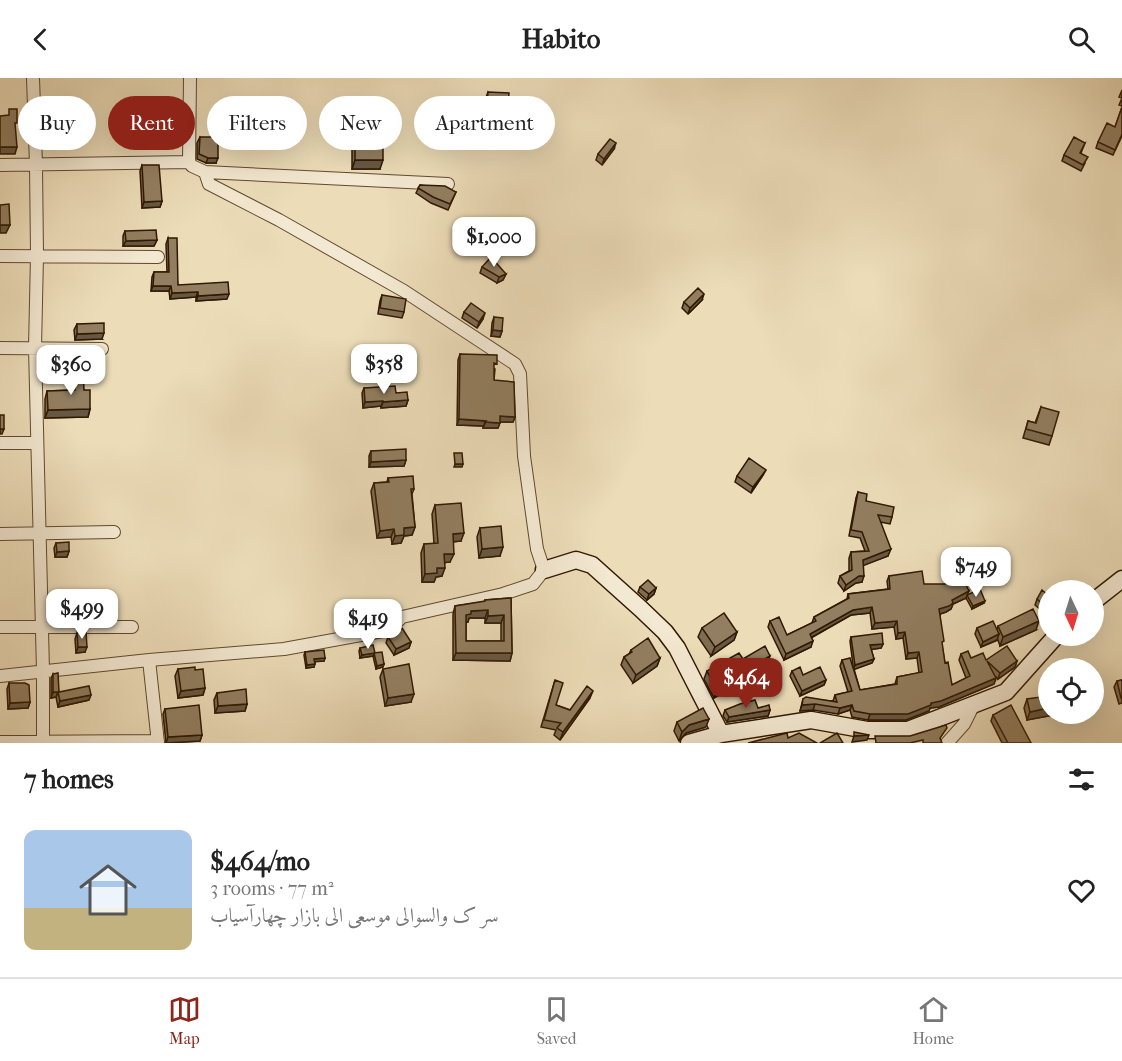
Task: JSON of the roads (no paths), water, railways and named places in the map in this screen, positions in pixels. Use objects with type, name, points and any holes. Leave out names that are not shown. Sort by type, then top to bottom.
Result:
[{"type":"street","points":[[33,78],[37,255],[35,348],[43,743]]},
{"type":"street","points":[[190,78],[189,162],[192,166],[206,172],[448,184]]},
{"type":"street","points":[[0,165],[189,162]]},
{"type":"street","points":[[206,172],[209,184],[279,220],[404,291],[515,364],[520,374],[524,456],[537,549],[544,570]]},
{"type":"street","points":[[0,256],[158,257]]},
{"type":"street","points":[[0,348],[102,349]]},
{"type":"street","points":[[0,443],[37,443]]},
{"type":"street","points":[[0,534],[114,532]]},
{"type":"street","points":[[0,676],[150,660],[284,650],[388,630],[402,617],[503,594],[533,584],[544,570],[576,560],[592,565],[665,632],[677,648],[721,734]]},
{"type":"street","points":[[1104,594],[1122,579]]},
{"type":"street","points":[[0,627],[132,627]]},
{"type":"street","points":[[689,743],[721,734],[811,720],[867,729],[908,730],[1006,692],[1047,646]]},
{"type":"street","points":[[0,742],[158,742],[150,660]]},
{"type":"street","points":[[947,743],[964,724],[974,705]]}]
